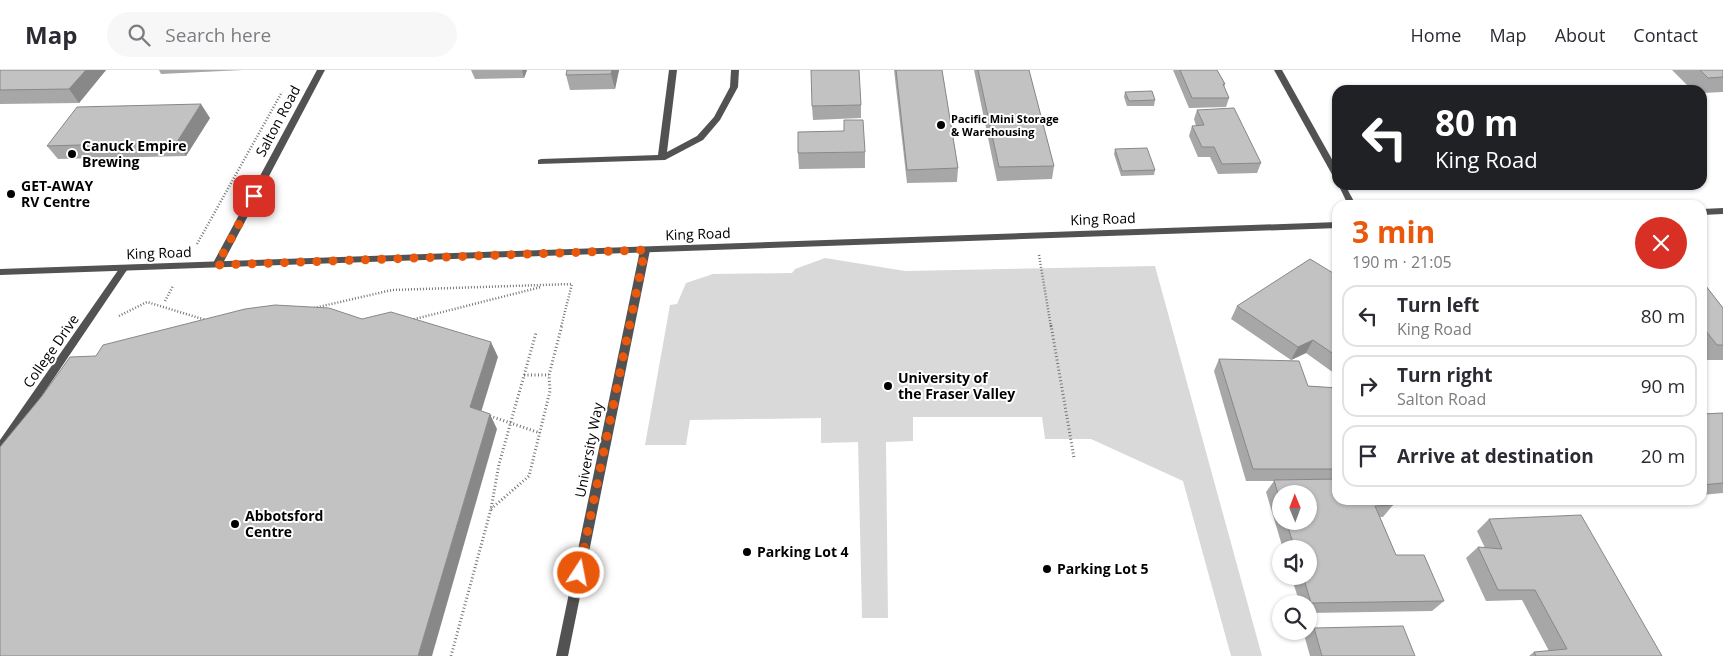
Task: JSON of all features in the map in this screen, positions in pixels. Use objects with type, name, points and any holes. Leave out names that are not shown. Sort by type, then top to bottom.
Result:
[{"type":"street","name":"Salton Road","points":[[217,265],[321,70]]},
{"type":"street","points":[[662,158],[673,70]]},
{"type":"street","points":[[541,162],[662,158],[700,138],[716,118],[734,86],[735,70]]},
{"type":"street","points":[[1278,70],[1332,167]]},
{"type":"street","points":[[1707,212],[1723,211]]},
{"type":"street","name":"King Road","points":[[0,272],[1332,224]]},
{"type":"street","name":"University Way","points":[[562,656],[645,250]]},
{"type":"street","name":"College Drive","points":[[0,448],[124,268]]},
{"type":"path","name":"Salton Road","points":[[200,239],[281,94]]},
{"type":"path","points":[[1035,236],[1074,458]]},
{"type":"path","points":[[305,310],[392,290],[572,284],[549,375],[550,391],[529,476],[491,509]]},
{"type":"path","points":[[409,320],[549,285]]},
{"type":"path","points":[[165,301],[172,289]]},
{"type":"path","points":[[116,318],[147,302],[217,323]]},
{"type":"path","points":[[315,308],[324,311]]},
{"type":"path","points":[[451,656],[536,333]]},
{"type":"path","points":[[524,375],[549,375]]},
{"type":"path","points":[[490,416],[540,433]]},
{"type":"shaded area","points":[[825,258],[905,271],[1155,266],[1262,656],[1231,656],[1183,481],[1091,439],[1045,439],[1042,417],[913,417],[913,441],[886,442],[888,618],[862,618],[858,442],[821,443],[821,418],[690,420],[686,445],[645,445],[670,305],[677,304],[686,283],[713,274],[792,273],[795,269]]},
{"type":"building","points":[[0,70],[86,70],[69,89],[0,90]]},
{"type":"building","points":[[567,70],[612,70],[611,74],[566,75]]},
{"type":"building","points":[[811,70],[859,70],[861,105],[812,106]]},
{"type":"building","points":[[896,70],[942,70],[958,168],[907,170]]},
{"type":"building","points":[[978,70],[1029,70],[1054,166],[999,167]]},
{"type":"building","points":[[1180,70],[1217,70],[1225,84],[1223,84],[1229,98],[1192,98]]},
{"type":"building","points":[[1700,70],[1723,70],[1723,77],[1708,78]]},
{"type":"building","points":[[1152,91],[1155,100],[1129,101],[1125,92]]},
{"type":"building","points":[[201,104],[177,142],[47,146],[77,107]]},
{"type":"building","points":[[1234,108],[1261,163],[1222,164],[1214,147],[1202,147],[1192,126],[1204,125],[1197,110]]},
{"type":"building","points":[[844,120],[863,120],[865,152],[798,153],[798,132],[844,131]]},
{"type":"building","points":[[1147,148],[1155,170],[1122,171],[1115,149]]},
{"type":"building","points":[[1310,259],[1332,272],[1332,353],[1313,340],[1298,347],[1237,306]]},
{"type":"building","points":[[1707,287],[1723,308],[1723,345],[1717,345],[1707,332]]},
{"type":"building","name":"Abbotsford Centre","points":[[275,305],[329,308],[362,319],[391,312],[491,342],[470,407],[490,414],[418,656],[0,656],[0,447],[42,396],[70,357],[96,356],[103,345],[245,309]]},
{"type":"building","points":[[1219,359],[1299,361],[1308,386],[1332,388],[1332,469],[1253,469]]},
{"type":"building","points":[[1723,413],[1723,483],[1707,485],[1707,414]]},
{"type":"building","points":[[1332,479],[1332,505],[1393,505],[1375,506],[1396,555],[1424,555],[1444,601],[1317,603],[1317,595],[1309,595],[1306,585],[1317,585],[1317,540],[1292,540],[1289,530],[1318,530],[1318,485],[1275,485],[1274,480]]},
{"type":"building","points":[[1581,515],[1662,656],[1536,656],[1534,652],[1567,649],[1535,590],[1498,590],[1478,547],[1502,549],[1489,519]]},
{"type":"building","points":[[1403,626],[1415,656],[1322,656],[1317,638],[1317,628]]},
{"type":"place","name":"Pacific Mini Storage & Warehousing","points":[[941,125]]},
{"type":"place","name":"Canuck Empire Brewing","points":[[72,154]]},
{"type":"place","name":"GET-AWAY RV Centre","points":[[11,194]]},
{"type":"place","name":"University of the Fraser Valley","points":[[888,386]]},
{"type":"place","name":"Abbotsford Centre","points":[[235,524]]},
{"type":"place","name":"Parking Lot 4","points":[[747,552]]},
{"type":"place","name":"Parking Lot 5","points":[[1047,569]]},
{"type":"route","points":[[254,196],[217,265],[645,250],[579,573]]}]
